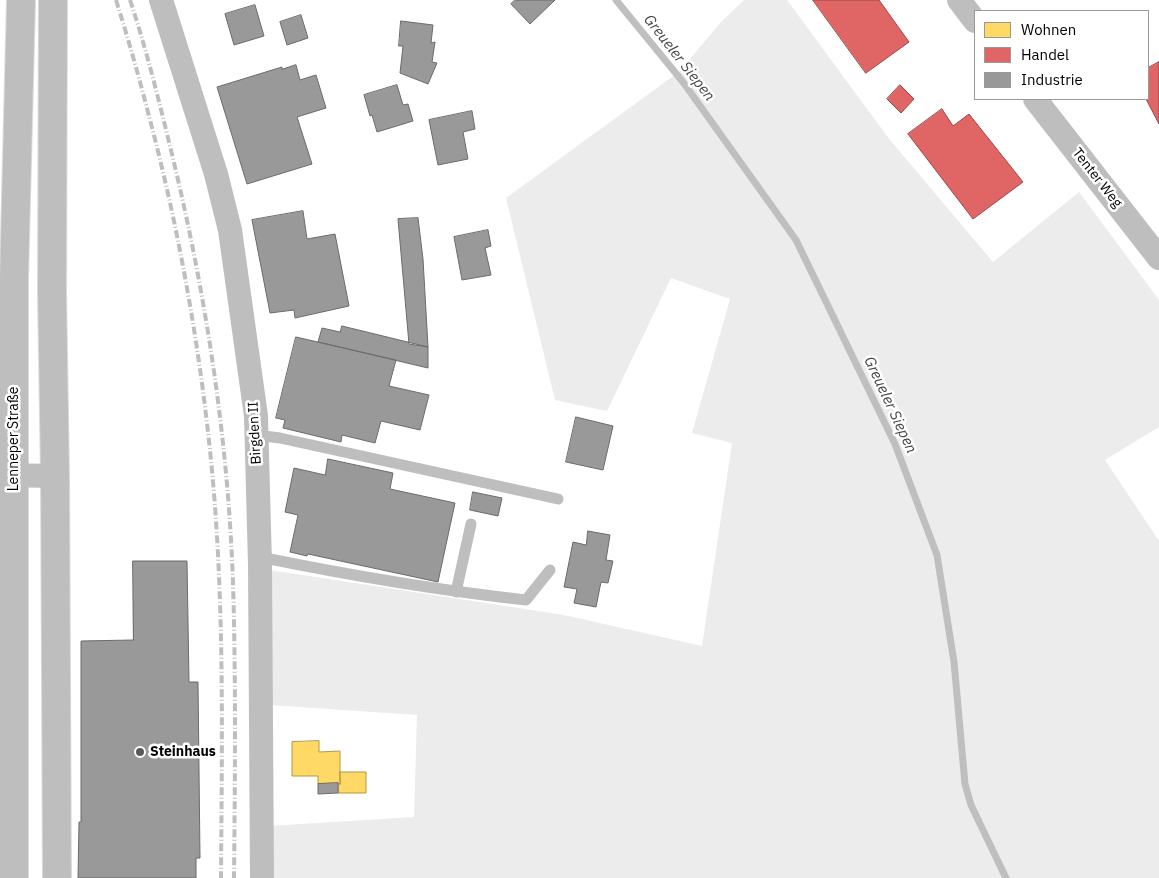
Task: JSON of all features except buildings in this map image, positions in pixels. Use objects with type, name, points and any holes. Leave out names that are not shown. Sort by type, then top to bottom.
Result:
[{"type":"main road","name":"Lenneper Straße","points":[[14,878],[7,475],[14,289],[20,0]]},
{"type":"main road","points":[[53,0],[52,292],[56,476],[57,878]]},
{"type":"street","name":"Birgden II","points":[[161,0],[216,174],[230,230],[256,416],[260,557],[262,878]]},
{"type":"street","points":[[959,0],[974,20]]},
{"type":"street","name":"Tenter Weg","points":[[1036,100],[1159,258]]},
{"type":"street","points":[[7,475],[56,476]]},
{"type":"lane","points":[[256,435],[280,438],[558,499]]},
{"type":"lane","points":[[456,592],[470,524]]},
{"type":"lane","points":[[260,557],[323,570],[456,592],[526,600],[550,570]]},
{"type":"shaded area","points":[[744,0],[787,0],[890,140],[993,262],[1079,192],[1159,300],[1159,427],[1105,460],[1159,541],[1159,878],[269,878],[269,826],[414,817],[417,715],[270,705],[270,570],[564,615],[702,646],[732,443],[692,433],[730,299],[671,278],[607,411],[555,400],[506,198],[680,71],[720,23]]},
{"type":"waterway","name":"Greueler Siepen","points":[[616,0],[683,82],[796,240],[895,444],[937,555],[954,662],[965,784],[971,805],[1006,878]]},
{"type":"railway","points":[[116,0],[159,156],[177,236],[192,318],[209,441],[218,550],[220,604],[222,714],[221,878]]},
{"type":"railway","points":[[130,0],[152,73],[183,200],[204,308],[220,418],[226,473],[233,583],[235,694],[234,878]]},
{"type":"place","name":"Steinhaus","points":[[140,752]]}]
